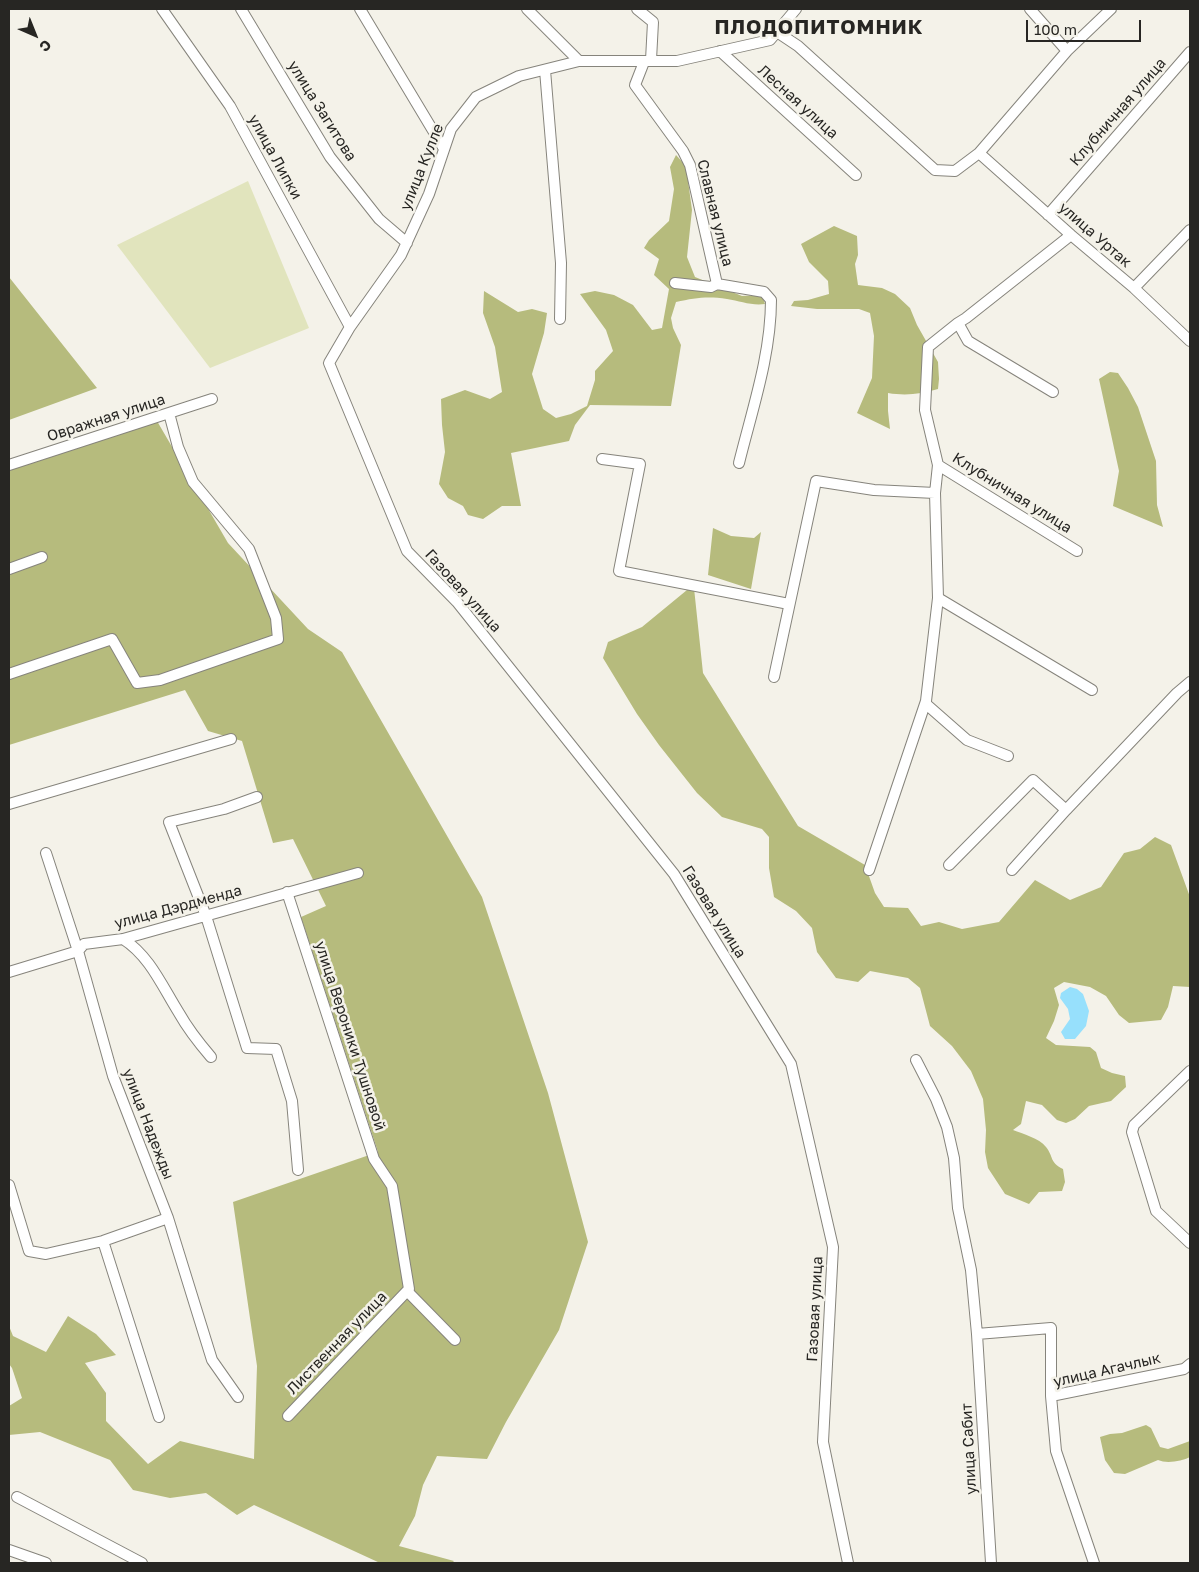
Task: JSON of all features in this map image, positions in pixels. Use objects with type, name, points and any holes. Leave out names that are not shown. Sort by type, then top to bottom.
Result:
[{"type":"street","name":"улица Липки","points":[[162,9],[230,106],[350,326]]},
{"type":"street","name":"улица Загитова","points":[[241,9],[330,157],[379,219],[407,243]]},
{"type":"street","points":[[360,9],[444,149]]},
{"type":"street","points":[[527,9],[580,61]]},
{"type":"street","points":[[638,9],[653,22],[647,61]]},
{"type":"street","name":"улица Кулле","points":[[329,362],[350,326],[401,255],[429,194],[450,129],[476,97],[519,76],[580,61],[677,60],[770,40],[796,9]]},
{"type":"street","points":[[1030,9],[1067,51]]},
{"type":"street","points":[[778,32],[798,46],[935,170],[956,172],[979,153],[1067,51],[1111,9]]},
{"type":"street","name":"Лесная улица","points":[[720,52],[856,176]]},
{"type":"street","name":"Клубничная улица","points":[[1048,215],[1190,52]]},
{"type":"street","name":"Славная улица","points":[[647,61],[636,85],[683,151],[690,165],[717,284],[764,292],[771,300],[771,315],[762,370],[739,464]]},
{"type":"street","points":[[546,70],[561,263],[560,318]]},
{"type":"street","name":"улица Уртак","points":[[979,153],[1134,288],[1190,341]]},
{"type":"street","points":[[1134,288],[1190,230]]},
{"type":"street","name":"Клубничная улица","points":[[1071,235],[928,347],[925,410],[938,465],[1077,551]]},
{"type":"street","points":[[675,283],[711,287],[717,284]]},
{"type":"street","points":[[958,323],[968,341],[1053,392]]},
{"type":"street","name":"Газовая улица","points":[[329,362],[407,551],[457,602],[674,874],[791,1064],[833,1247],[824,1442],[848,1563]]},
{"type":"street","name":"Овражная улица","points":[[9,465],[212,399]]},
{"type":"street","points":[[9,674],[112,639],[137,683],[160,680],[278,639],[276,618],[249,549],[193,482],[178,448],[169,413]]},
{"type":"street","points":[[602,459],[640,464],[619,571],[789,604]]},
{"type":"street","points":[[869,870],[926,704],[938,598],[935,493],[938,465]]},
{"type":"street","points":[[774,677],[816,481],[874,490],[935,493]]},
{"type":"street","points":[[9,568],[42,557]]},
{"type":"street","points":[[938,598],[1092,690]]},
{"type":"street","points":[[1012,870],[1066,810],[1190,682]]},
{"type":"street","points":[[926,704],[967,740],[1008,756]]},
{"type":"street","points":[[9,804],[231,739]]},
{"type":"street","points":[[949,865],[1033,780],[1066,810]]},
{"type":"street","points":[[258,797],[224,809],[169,822],[206,916],[247,1048],[276,1048],[292,1101],[298,1170]]},
{"type":"street","name":"улица Надежды","points":[[46,854],[78,951],[113,1076],[168,1218],[212,1360],[238,1397]]},
{"type":"street","name":"улица Дэрдменда","points":[[9,972],[78,951],[84,944],[123,939],[358,873]]},
{"type":"street","name":"улица Вероники Тушновой","points":[[287,892],[374,1159],[392,1186]]},
{"type":"street","points":[[123,939],[140,952],[191,1033],[211,1057]]},
{"type":"street","name":"улица Сабит","points":[[916,1060],[936,1099],[947,1127],[954,1158],[958,1208],[971,1270],[977,1334],[991,1563]]},
{"type":"street","points":[[1190,1071],[1134,1125],[1132,1132],[1156,1210],[1190,1243]]},
{"type":"street","points":[[9,1185],[29,1252],[46,1254],[104,1241],[168,1218]]},
{"type":"street","name":"Лиственная улица","points":[[288,1416],[409,1289],[392,1186]]},
{"type":"street","points":[[104,1241],[159,1417]]},
{"type":"street","name":"Лиственная улица","points":[[407,1291],[456,1340]]},
{"type":"street","points":[[977,1334],[1051,1328],[1051,1396]]},
{"type":"street","name":"улица Агачлык","points":[[1094,1563],[1056,1451],[1051,1396],[1184,1368],[1190,1364]]},
{"type":"street","points":[[17,1498],[142,1563]]},
{"type":"street","points":[[9,1550],[46,1563]]},
{"type":"green space","points":[[676,155],[686,166],[692,210],[687,257],[695,277],[742,296],[762,295],[765,304],[751,304],[713,298],[676,302],[671,318],[673,328],[681,345],[671,406],[590,405],[575,425],[569,441],[511,453],[521,506],[502,506],[483,519],[468,515],[463,506],[448,498],[439,484],[445,452],[441,399],[465,390],[490,399],[502,392],[495,347],[483,313],[484,291],[518,312],[532,309],[547,313],[544,333],[532,374],[543,409],[556,418],[571,414],[587,406],[595,380],[595,371],[613,351],[606,330],[580,294],[595,291],[614,295],[633,305],[652,330],[662,328],[669,289],[654,275],[659,259],[644,248],[649,240],[669,221],[674,189],[670,167]]},
{"type":"green space","points":[[248,181],[309,328],[210,368],[117,245]]},
{"type":"green space","points":[[834,226],[857,236],[858,255],[855,264],[858,285],[882,288],[895,294],[910,308],[917,325],[938,362],[938,389],[913,394],[888,393],[890,429],[857,413],[872,378],[874,336],[870,313],[859,309],[817,309],[791,306],[794,301],[808,300],[829,294],[828,281],[809,262],[801,244]]},
{"type":"green space","points":[[9,277],[97,388],[9,420]]},
{"type":"green space","points":[[1110,372],[1118,373],[1138,407],[1156,461],[1157,505],[1163,527],[1113,506],[1119,471],[1099,379]]},
{"type":"green space","points":[[157,421],[228,543],[308,629],[342,652],[482,897],[548,1093],[588,1242],[559,1330],[487,1459],[437,1456],[423,1485],[415,1516],[399,1546],[454,1561],[452,1563],[380,1563],[254,1505],[237,1515],[206,1493],[170,1498],[133,1490],[110,1460],[40,1432],[9,1435],[9,1406],[22,1398],[9,1364],[9,1326],[13,1336],[46,1352],[68,1316],[96,1334],[116,1355],[85,1363],[106,1393],[106,1421],[148,1464],[180,1441],[254,1459],[257,1366],[233,1202],[378,1152],[301,917],[326,906],[293,839],[273,843],[242,741],[208,731],[185,690],[9,745],[9,470]]},
{"type":"green space","points":[[713,528],[731,536],[754,538],[761,532],[751,589],[708,575]]},
{"type":"green space","points":[[694,588],[703,673],[798,826],[865,865],[875,893],[884,907],[908,908],[921,926],[939,922],[962,929],[999,922],[1035,880],[1070,900],[1101,887],[1124,853],[1140,849],[1155,837],[1171,845],[1190,897],[1190,987],[1173,986],[1168,1007],[1161,1020],[1129,1023],[1119,1015],[1106,996],[1090,987],[1064,982],[1054,988],[1059,1005],[1046,1038],[1056,1045],[1090,1047],[1096,1052],[1101,1068],[1125,1076],[1126,1087],[1111,1101],[1089,1106],[1075,1119],[1066,1123],[1057,1120],[1042,1105],[1026,1101],[1021,1124],[1013,1130],[1035,1139],[1046,1147],[1054,1162],[1063,1169],[1065,1182],[1062,1191],[1039,1192],[1029,1204],[1005,1194],[988,1168],[985,1152],[986,1130],[983,1099],[971,1071],[952,1046],[930,1026],[920,988],[908,978],[870,971],[858,982],[836,978],[817,952],[812,928],[796,911],[774,897],[769,868],[769,837],[762,829],[722,817],[697,793],[637,714],[603,658],[608,642],[642,627],[687,590]]},
{"type":"green space","points":[[1146,1425],[1151,1428],[1160,1447],[1168,1449],[1190,1441],[1190,1457],[1174,1462],[1158,1460],[1125,1474],[1114,1473],[1105,1460],[1100,1437],[1122,1433]]},
{"type":"water","points":[[1070,987],[1077,989],[1083,994],[1089,1011],[1086,1026],[1075,1039],[1065,1039],[1061,1032],[1070,1019],[1068,1009],[1060,998],[1061,993]]},
{"type":"district","name":"ПЛОДОПИТОМНИК","points":[[819,28]]}]
